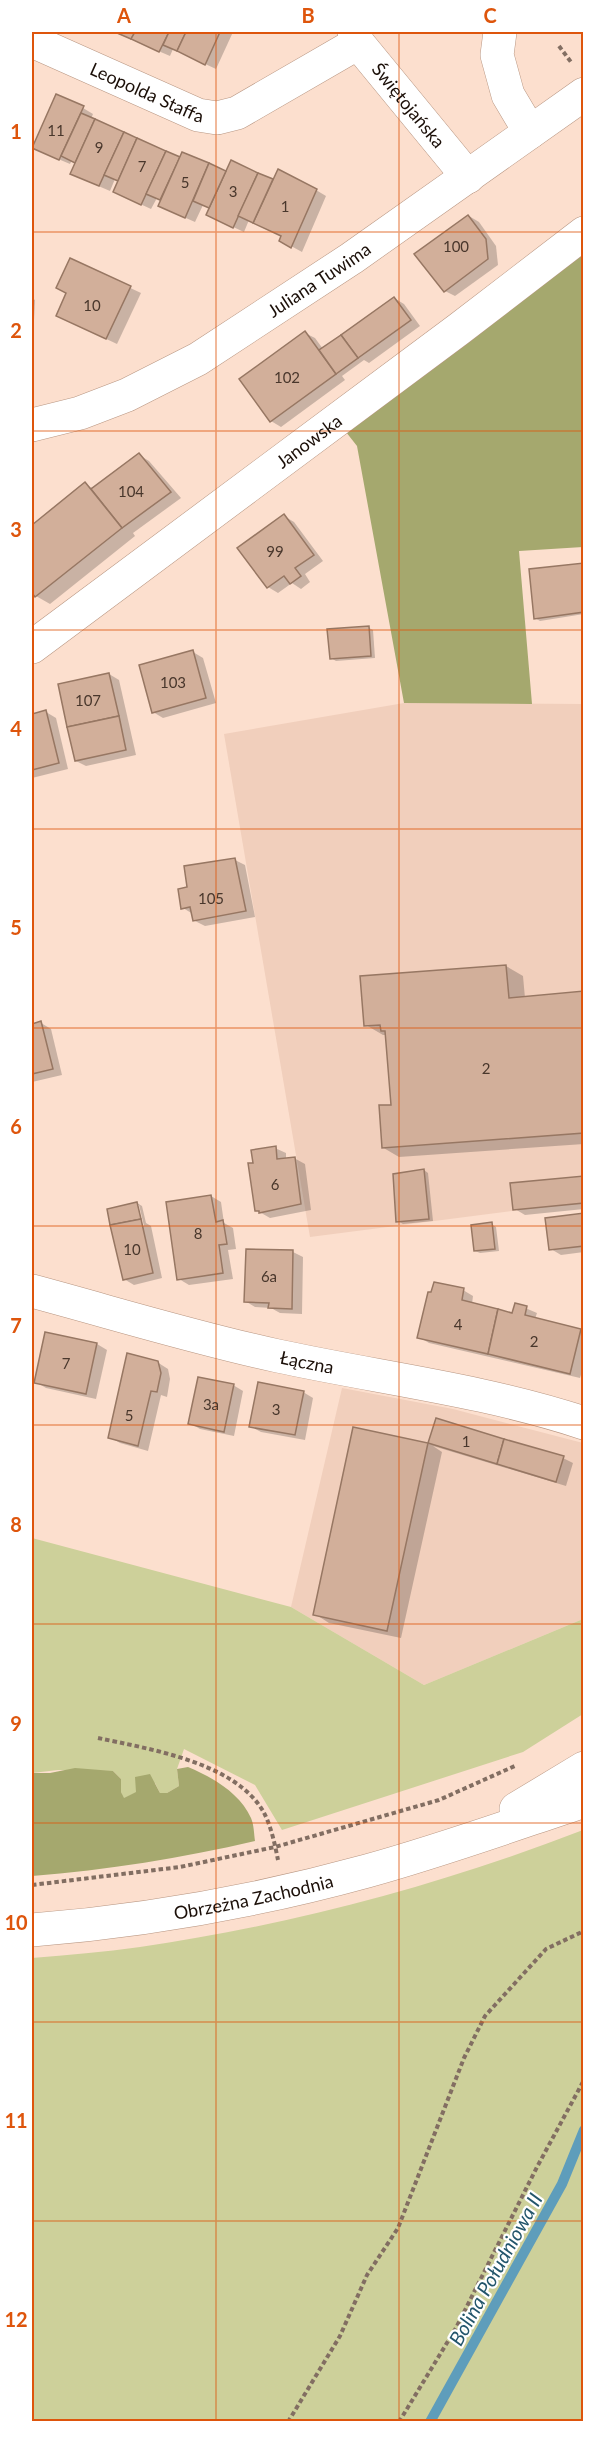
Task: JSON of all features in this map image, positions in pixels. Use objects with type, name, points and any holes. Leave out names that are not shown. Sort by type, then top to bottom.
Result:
[{"type":"street","points":[[500,32],[497,55],[508,95],[530,132]]},
{"type":"street","name":"Leopolda Staffa","points":[[32,41],[198,115],[217,118],[237,113],[356,37]]},
{"type":"street","name":"Świętojańska","points":[[356,37],[468,177]]},
{"type":"street","name":"Juliana Tuwima","points":[[32,425],[80,413],[118,399],[198,359],[352,258],[584,94]]},
{"type":"street","name":"Janowska","points":[[32,647],[459,329],[584,233]]},
{"type":"street","name":"Łączna","points":[[32,1292],[165,1330],[279,1356],[539,1409],[584,1423]]},
{"type":"street","name":"Obrzeżna Zachodnia","points":[[469,1838],[584,1768]]},
{"type":"street","name":"Obrzeżna Zachodnia","points":[[32,1930],[162,1914],[285,1891],[368,1870],[584,1801]]},
{"type":"path","points":[[560,45],[572,64]]},
{"type":"path","points":[[98,1738],[164,1752],[187,1760],[209,1768],[246,1791],[263,1812],[275,1847],[285,1891]]},
{"type":"path","points":[[32,1885],[180,1867],[275,1847],[439,1800],[521,1763]]},
{"type":"path","points":[[288,2421],[340,2336],[368,2275],[398,2228],[464,2058],[485,2016],[546,1949],[584,1931]]},
{"type":"path","points":[[399,2421],[456,2328],[537,2167],[584,2080]]},
{"type":"shaded area","points":[[404,703],[583,704],[583,1202],[310,1237],[224,734]]},
{"type":"shaded area","points":[[342,1388],[453,1409],[583,1443],[583,1619],[424,1685],[291,1607]]},
{"type":"green space","points":[[583,251],[583,547],[519,551],[532,704],[404,703],[357,446],[346,432]]},
{"type":"green space","points":[[32,1538],[291,1607],[424,1685],[583,1619],[583,1714],[523,1752],[282,1830],[255,1785],[184,1749],[177,1769],[179,1786],[167,1793],[160,1793],[155,1783],[123,1799],[121,1779],[113,1771],[58,1770],[32,1773]]},
{"type":"green space","points":[[188,1767],[216,1781],[240,1801],[251,1818],[255,1841],[144,1863],[32,1876],[32,1773],[50,1773],[75,1768],[113,1771],[121,1779],[121,1792],[124,1798],[136,1792],[135,1777],[150,1774],[160,1793],[167,1793],[179,1786],[177,1769]]},
{"type":"green space","points":[[583,1830],[583,2421],[32,2421],[32,1958],[140,1947],[309,1915],[475,1868]]},
{"type":"building","points":[[118,32],[135,32],[131,39]]},
{"type":"building","points":[[135,32],[169,32],[159,52],[131,39]]},
{"type":"building","points":[[169,32],[186,32],[177,51],[163,45]]},
{"type":"building","points":[[186,32],[220,32],[205,65],[177,51]]},
{"type":"building","points":[[56,94],[84,106],[59,160],[32,148]]},
{"type":"building","points":[[81,113],[95,119],[75,163],[61,156]]},
{"type":"building","points":[[95,119],[124,132],[99,186],[70,174]]},
{"type":"building","points":[[124,132],[137,138],[118,181],[104,175]]},
{"type":"building","points":[[137,138],[166,151],[141,205],[113,192]]},
{"type":"building","points":[[166,151],[180,157],[160,200],[146,194]]},
{"type":"building","points":[[182,152],[209,163],[185,218],[158,206]]},
{"type":"building","points":[[231,160],[258,173],[233,228],[206,215]]},
{"type":"building","points":[[209,163],[226,171],[209,208],[193,201]]},
{"type":"building","points":[[278,169],[317,189],[291,248],[279,241],[281,236],[253,223]]},
{"type":"building","points":[[258,173],[273,179],[253,223],[238,216]]},
{"type":"building","points":[[468,215],[486,239],[488,259],[444,292],[414,254]]},
{"type":"building","points":[[70,258],[131,286],[106,339],[56,316],[66,293],[56,288]]},
{"type":"building","points":[[394,297],[411,320],[358,358],[341,335]]},
{"type":"building","points":[[305,331],[336,374],[270,422],[239,379]]},
{"type":"building","points":[[341,335],[358,358],[336,374],[319,350]]},
{"type":"building","points":[[139,453],[171,492],[122,528],[91,489]]},
{"type":"building","points":[[85,482],[122,528],[35,597],[32,593],[32,525]]},
{"type":"building","points":[[284,514],[314,555],[295,568],[301,576],[290,584],[284,576],[267,588],[237,548]]},
{"type":"building","points":[[584,563],[584,612],[534,619],[529,569]]},
{"type":"building","points":[[369,626],[371,656],[330,659],[327,629]]},
{"type":"building","points":[[193,650],[206,698],[152,713],[139,665]]},
{"type":"building","points":[[109,673],[119,716],[67,727],[58,684]]},
{"type":"building","points":[[46,710],[59,763],[32,770],[32,714]]},
{"type":"building","points":[[119,716],[126,750],[75,761],[67,727]]},
{"type":"building","points":[[235,858],[246,911],[193,921],[190,907],[181,909],[178,889],[187,887],[184,866]]},
{"type":"building","points":[[506,965],[509,998],[584,991],[584,1133],[382,1148],[379,1105],[391,1105],[385,1031],[381,1031],[380,1025],[364,1026],[360,976]]},
{"type":"building","points":[[41,1021],[53,1069],[32,1074],[32,1024]]},
{"type":"building","points":[[276,1146],[277,1159],[295,1157],[301,1204],[259,1213],[255,1211],[248,1163],[253,1163],[251,1150]]},
{"type":"building","points":[[424,1169],[429,1219],[396,1222],[393,1174]]},
{"type":"building","points":[[584,1176],[584,1203],[513,1210],[510,1183]]},
{"type":"building","points":[[211,1195],[216,1222],[223,1220],[227,1244],[219,1245],[223,1273],[177,1280],[166,1202]]},
{"type":"building","points":[[137,1202],[141,1219],[110,1225],[107,1209]]},
{"type":"building","points":[[584,1213],[584,1246],[549,1250],[545,1218]]},
{"type":"building","points":[[141,1219],[153,1273],[123,1280],[110,1225]]},
{"type":"building","points":[[492,1222],[495,1249],[474,1251],[471,1225]]},
{"type":"building","points":[[246,1249],[293,1250],[292,1309],[268,1308],[269,1303],[244,1302]]},
{"type":"building","points":[[434,1282],[464,1288],[462,1300],[498,1309],[488,1354],[417,1338],[428,1292],[431,1292]]},
{"type":"building","points":[[515,1303],[527,1306],[525,1315],[581,1329],[570,1374],[488,1354],[498,1309],[512,1313]]},
{"type":"building","points":[[45,1332],[97,1343],[86,1394],[34,1383]]},
{"type":"building","points":[[127,1353],[158,1361],[161,1373],[157,1392],[151,1391],[138,1446],[108,1438]]},
{"type":"building","points":[[198,1377],[234,1384],[224,1432],[188,1424]]},
{"type":"building","points":[[258,1382],[304,1391],[295,1435],[249,1427]]},
{"type":"building","points":[[436,1418],[504,1439],[497,1464],[428,1443]]},
{"type":"building","points":[[353,1427],[428,1443],[387,1631],[313,1615]]},
{"type":"building","points":[[504,1439],[564,1456],[556,1482],[497,1464]]},
{"type":"waterway","name":"Bolina Południowa II","points":[[430,2422],[562,2184],[584,2130]]}]
